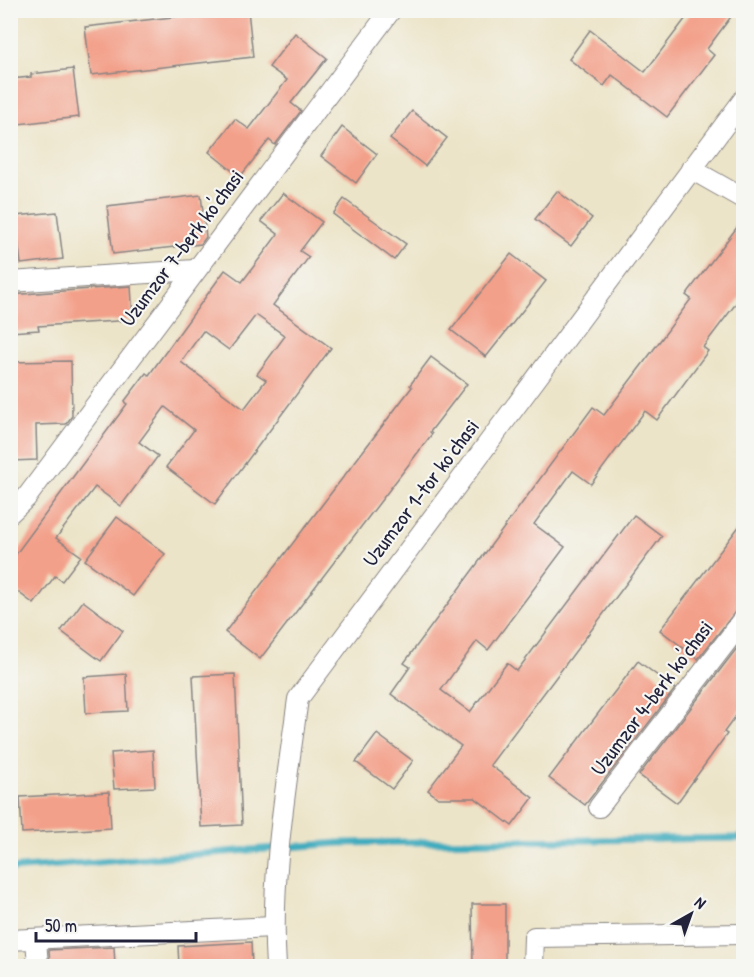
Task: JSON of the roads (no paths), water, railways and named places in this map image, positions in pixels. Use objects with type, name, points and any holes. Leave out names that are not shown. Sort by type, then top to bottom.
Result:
[{"type":"street","name":"Uzumzor 7-berk ko'chasi","points":[[10,513],[26,498],[391,10]]},
{"type":"street","name":"Uzumzor 1-tor ko‘chasi","points":[[276,966],[273,927],[298,699],[744,99]]},
{"type":"street","points":[[691,169],[744,199]]},
{"type":"street","points":[[10,282],[195,270]]},
{"type":"street","name":"Uzumzor 4-berk ko'chasi","points":[[599,807],[744,619]]},
{"type":"street","points":[[10,940],[273,927]]},
{"type":"street","points":[[533,966],[534,937],[744,934]]},
{"type":"street","points":[[36,939],[38,966]]},
{"type":"waterway","points":[[10,869],[340,843],[744,838]]}]
